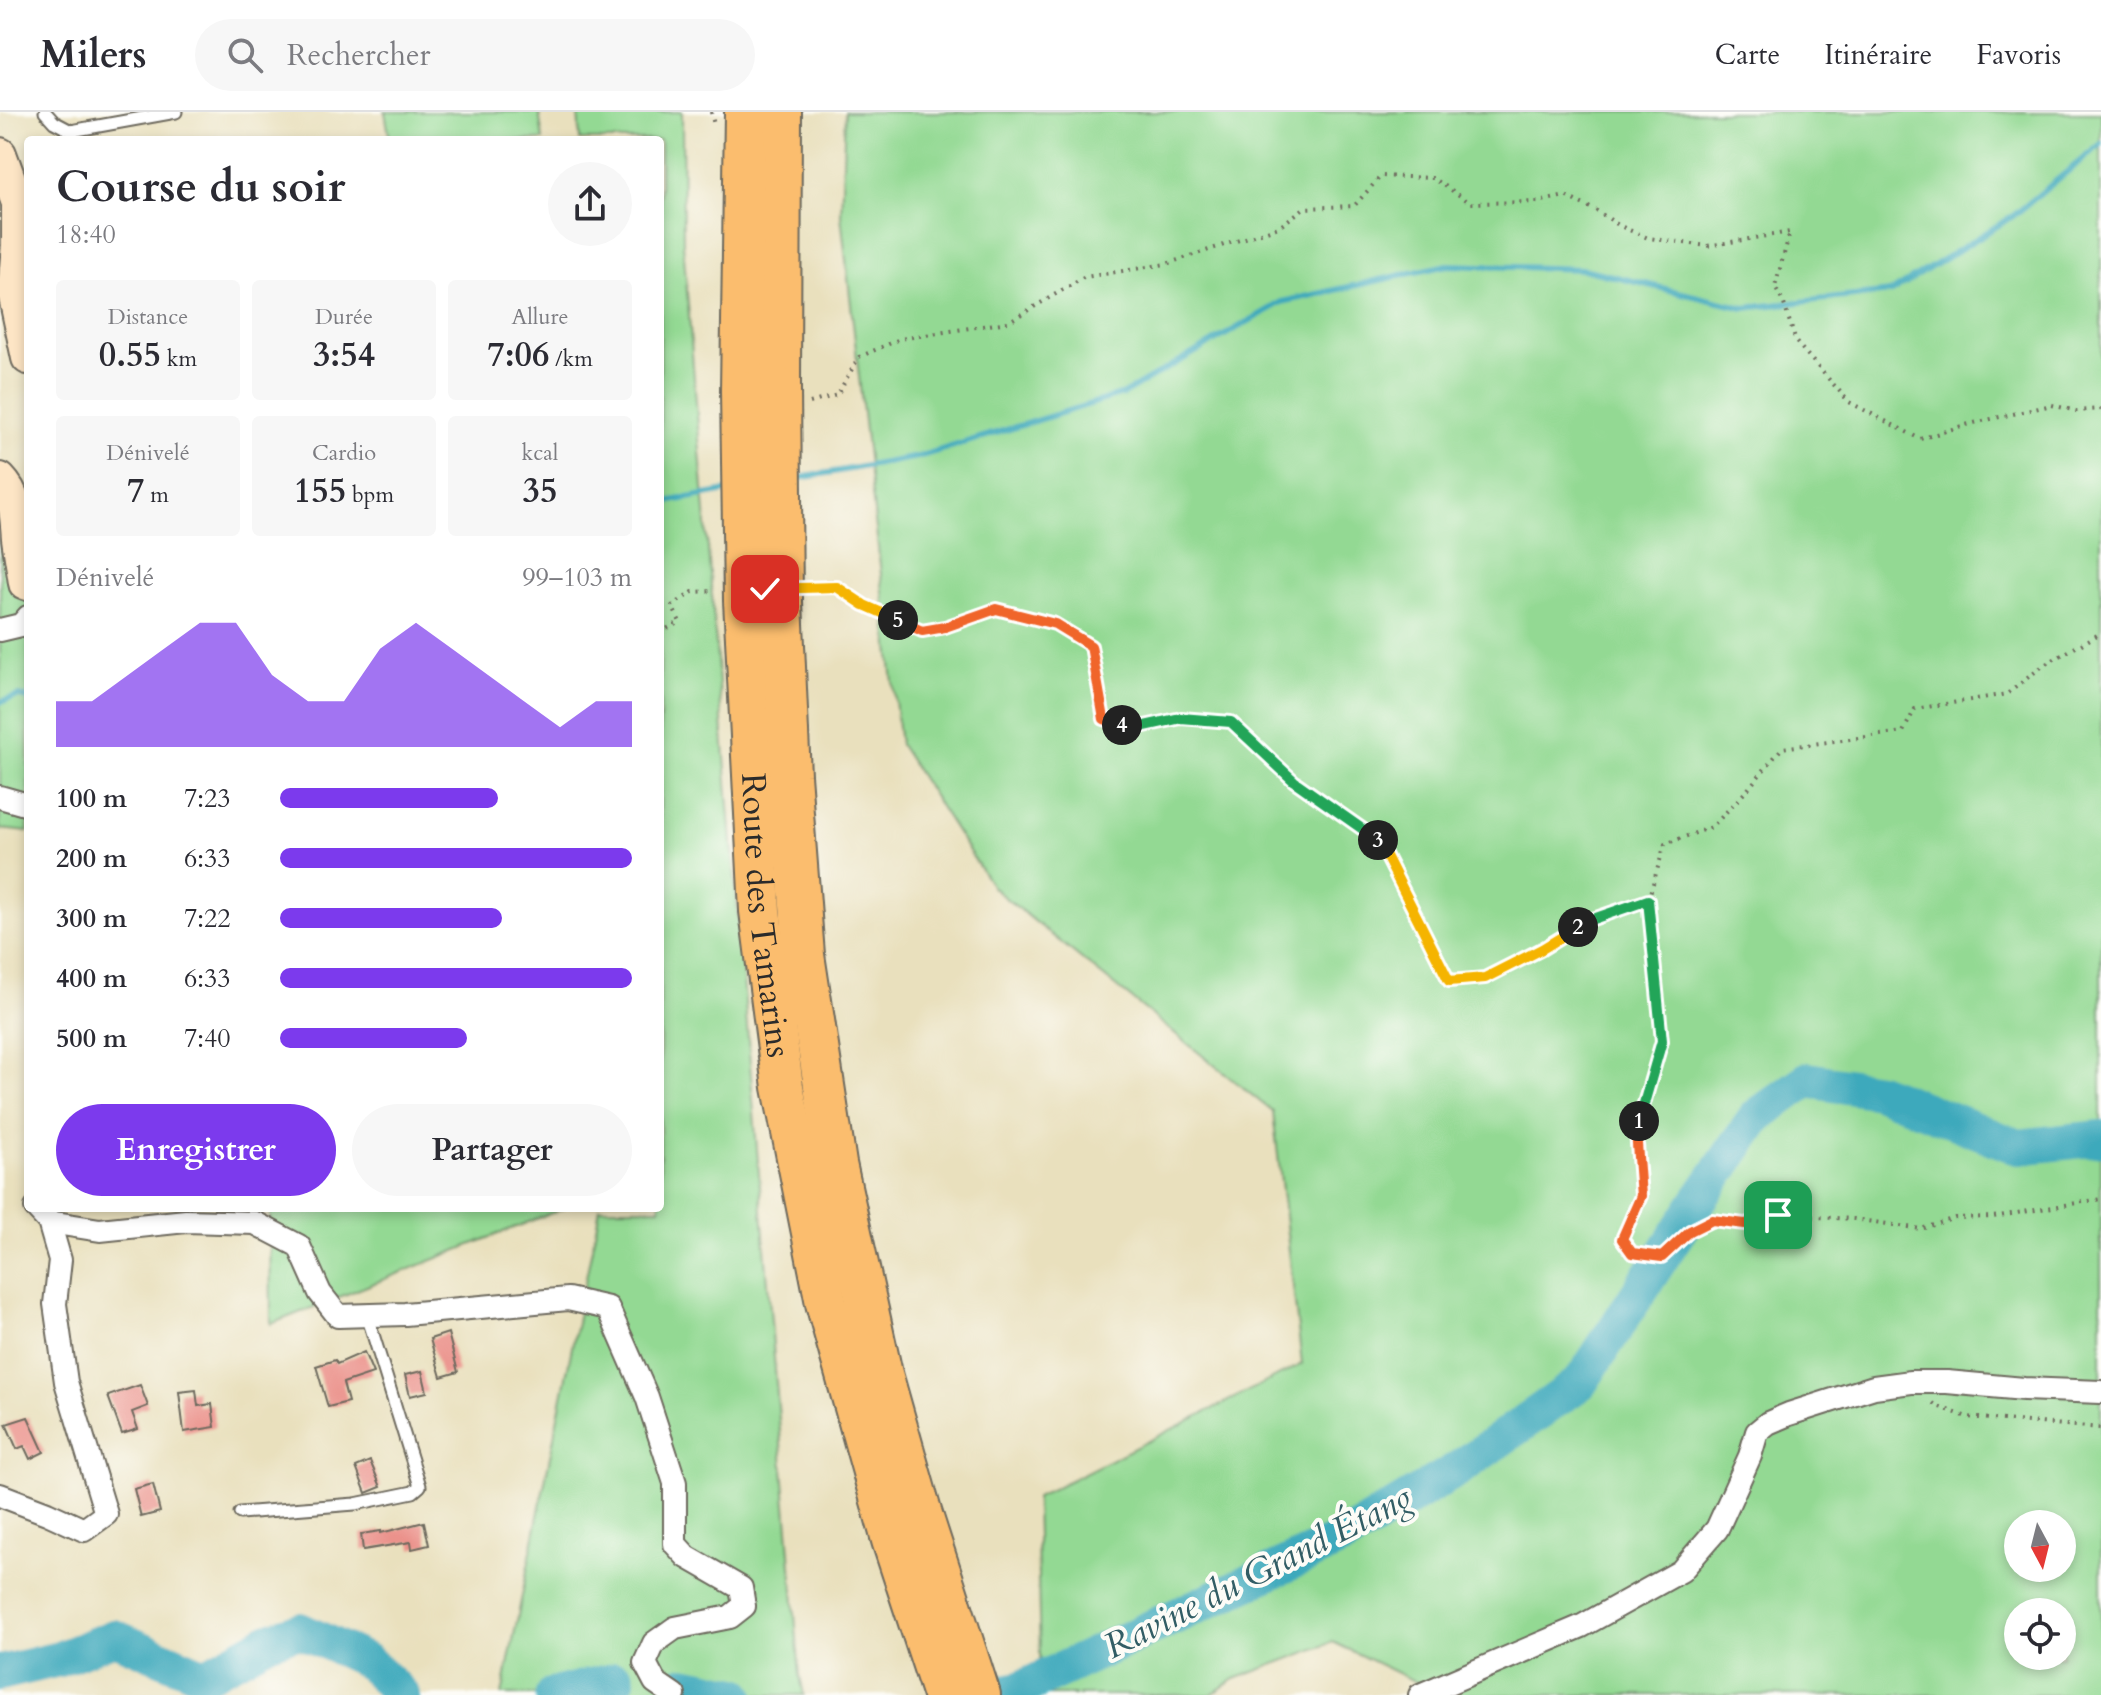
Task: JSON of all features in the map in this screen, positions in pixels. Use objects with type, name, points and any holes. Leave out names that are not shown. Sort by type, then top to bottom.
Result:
[{"type":"highway","name":"Route des Tamarins","points":[[781,112],[788,396],[764,595],[760,911],[783,1087],[826,1303],[892,1540],[943,1695]]},
{"type":"highway","name":"Route des Tamarins","points":[[731,123],[741,391],[764,595],[790,775],[804,955],[833,1149],[882,1374],[921,1512],[980,1695]]},
{"type":"main road","points":[[0,154],[18,203],[14,292],[24,339]]},
{"type":"main road","points":[[0,479],[15,502],[24,576]]},
{"type":"street","points":[[0,630],[24,622]]},
{"type":"street","points":[[0,797],[24,804]]},
{"type":"street","points":[[42,1215],[100,1230],[186,1221],[255,1223],[299,1246],[320,1293],[338,1316],[405,1314],[568,1299],[608,1308],[647,1397],[675,1483],[675,1544],[687,1557],[741,1588],[744,1606],[730,1617],[675,1628],[654,1643],[645,1663],[655,1682],[674,1695]]},
{"type":"street","points":[[0,1495],[84,1530],[106,1514],[66,1382],[55,1304],[60,1260],[42,1215]]},
{"type":"street","points":[[1420,1695],[1582,1626],[1681,1571],[1717,1529],[1750,1456],[1757,1432],[1768,1423],[1874,1387],[1911,1382],[2101,1392]]},
{"type":"lane","points":[[45,112],[54,122],[71,131],[176,112]]},
{"type":"lane","points":[[240,1513],[355,1504],[413,1492],[420,1486],[367,1315]]},
{"type":"path","points":[[711,112],[731,123]]},
{"type":"path","points":[[788,396],[812,403],[837,395],[859,357],[900,339],[1008,322],[1085,277],[1166,264],[1279,227],[1304,208],[1354,206],[1381,176],[1433,178],[1471,203],[1538,202],[1565,196],[1648,238],[1707,246],[1790,232],[1775,287],[1796,342],[1849,402],[1920,439],[2052,405],[2076,411],[2101,409]]},
{"type":"path","points":[[664,630],[680,622],[672,606],[693,592],[764,595],[837,587],[864,605],[922,631],[945,627],[996,609],[1055,624],[1091,646],[1104,719],[1131,729],[1181,718],[1231,722],[1294,781],[1377,839],[1449,981],[1485,978],[1590,920],[1648,900]]},
{"type":"path","points":[[2101,633],[2044,665],[2007,694],[1915,709],[1903,732],[1782,748],[1712,827],[1665,844],[1648,900],[1662,1041],[1636,1131],[1641,1196],[1622,1239],[1632,1253],[1662,1257],[1690,1231],[1712,1220],[1745,1224],[1778,1215],[1854,1219],[1921,1229],[1955,1218],[1993,1217],[2101,1199]]},
{"type":"path","points":[[1911,1382],[1937,1406],[1967,1417],[2101,1428]]},
{"type":"green space","points":[[385,112],[539,112],[542,136],[389,136]]},
{"type":"green space","points":[[578,112],[682,112],[683,243],[800,1676],[804,1695],[502,1695],[599,1212],[664,1212],[664,136],[580,136]]},
{"type":"green space","points":[[845,112],[2101,112],[2101,1695],[1443,1695],[1333,1642],[1235,1679],[1210,1695],[1041,1695],[1036,1497],[1302,1364],[1273,1112],[993,888],[900,745],[841,215]]},
{"type":"green space","points":[[24,536],[24,832],[0,829],[0,537]]},
{"type":"green space","points":[[270,1212],[554,1212],[271,1324]]},
{"type":"building","points":[[448,1333],[458,1372],[441,1377],[430,1339]]},
{"type":"building","points":[[364,1352],[373,1373],[343,1383],[348,1402],[328,1407],[316,1366],[335,1360],[337,1364]]},
{"type":"building","points":[[422,1371],[427,1392],[410,1396],[405,1375]]},
{"type":"building","points":[[140,1385],[148,1406],[132,1412],[138,1429],[122,1434],[108,1396]]},
{"type":"building","points":[[196,1390],[198,1406],[212,1404],[215,1427],[184,1432],[179,1392]]},
{"type":"building","points":[[28,1417],[44,1452],[30,1459],[24,1446],[17,1449],[6,1424]]},
{"type":"building","points":[[370,1461],[381,1487],[366,1493],[356,1467]]},
{"type":"building","points":[[153,1484],[160,1512],[141,1517],[134,1489]]},
{"type":"building","points":[[424,1522],[429,1545],[412,1549],[411,1542],[363,1550],[361,1534],[381,1533]]},
{"type":"waterway","points":[[794,479],[918,457],[1123,394],[1282,302],[1447,265],[1583,269],[1744,308],[1891,292],[2013,216],[2101,144]]},
{"type":"waterway","points":[[664,502],[727,491]]},
{"type":"waterway","points":[[0,702],[24,697]]},
{"type":"waterway","name":"Ravine du Grand Étang","points":[[991,1695],[1020,1689],[1343,1538],[1458,1469],[1580,1383],[1757,1116],[1807,1080],[1878,1091],[2018,1147],[2101,1138]]},
{"type":"waterway","name":"Ravine du Grand Étang","points":[[0,1673],[59,1659],[114,1637],[205,1676],[270,1640],[300,1630],[367,1661],[402,1695]]},
{"type":"waterway","name":"Ravine du Grand Étang","points":[[553,1695],[617,1680]]},
{"type":"waterway","name":"Ravine du Grand Étang","points":[[684,1684],[737,1695]]},
{"type":"route","points":[[765,589],[837,587],[864,605],[922,631],[945,627],[996,609],[1055,624],[1091,646],[1104,719],[1131,729],[1181,718],[1231,722],[1294,781],[1377,839],[1449,981],[1485,978],[1590,920],[1648,900],[1662,1041],[1636,1131],[1641,1196],[1622,1239],[1632,1253],[1662,1257],[1690,1231],[1712,1220],[1745,1224],[1778,1215]]}]
